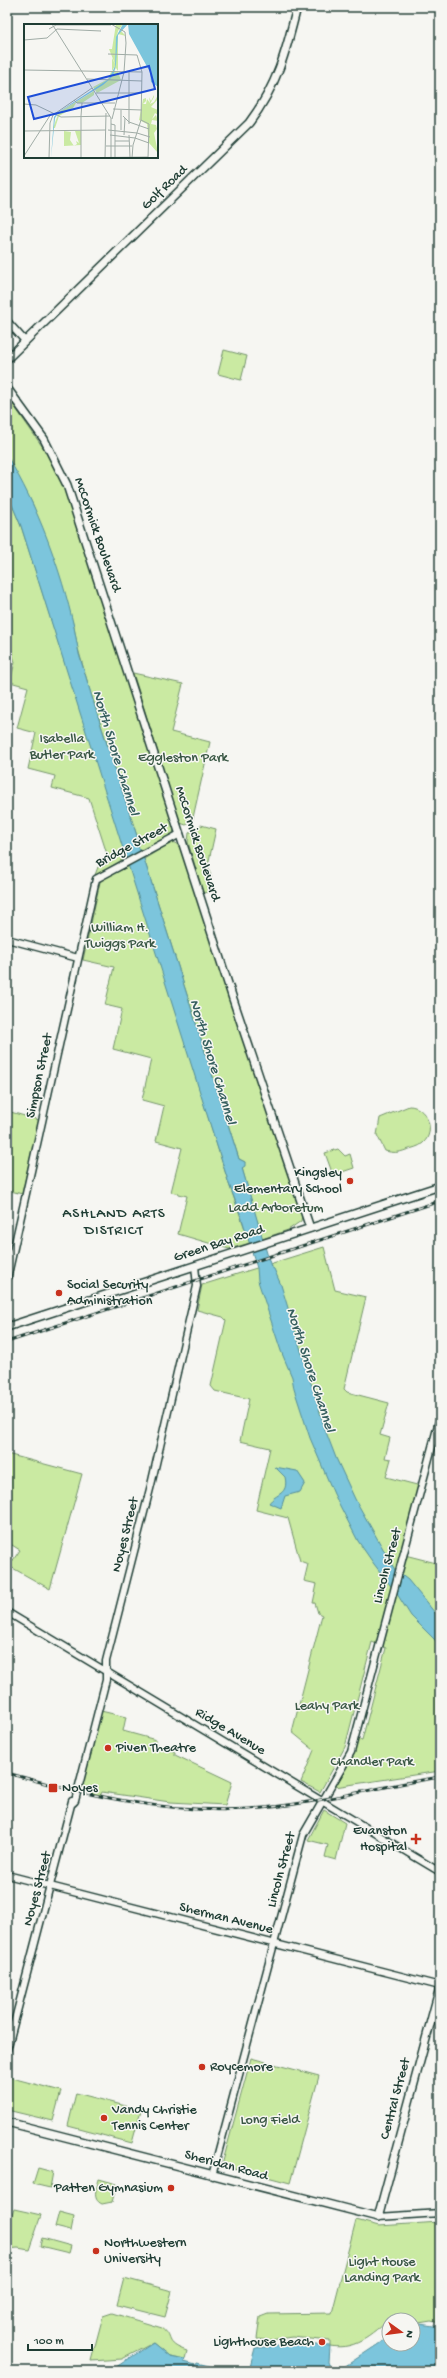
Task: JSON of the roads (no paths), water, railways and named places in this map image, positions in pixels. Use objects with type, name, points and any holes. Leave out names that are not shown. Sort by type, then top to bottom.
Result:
[{"type":"main road","name":"Golf Road","points":[[7,358],[249,123],[270,92],[280,70],[297,7]]},
{"type":"main road","name":"McCormick Boulevard","points":[[7,388],[44,439],[67,485],[310,1228]]},
{"type":"main road","name":"Green Bay Road","points":[[7,1327],[440,1186]]},
{"type":"main road","name":"Central Street","points":[[378,2217],[440,1987]]},
{"type":"main road","name":"Sheridan Road","points":[[7,2122],[212,2176],[378,2217]]},
{"type":"street","points":[[7,321],[25,341]]},
{"type":"street","name":"Bridge Street","points":[[96,879],[180,834]]},
{"type":"street","name":"Simpson Street","points":[[7,1279],[96,879]]},
{"type":"street","points":[[7,939],[78,958]]},
{"type":"street","name":"Noyes Street","points":[[7,2050],[73,1803],[75,1801],[78,1784],[106,1680],[106,1662],[151,1485],[195,1292],[193,1273],[195,1266]]},
{"type":"street","name":"Lincoln Street","points":[[212,2176],[303,1835],[352,1752],[440,1417]]},
{"type":"street","name":"Ridge Avenue","points":[[7,1612],[440,1872]]},
{"type":"street","name":"Sherman Avenue","points":[[7,1875],[440,1987]]},
{"type":"street","name":"Sheridan Road","points":[[378,2217],[440,2213]]},
{"type":"water","points":[[7,456],[29,496],[55,561],[69,605],[79,654],[93,700],[138,839],[142,840],[138,846],[144,859],[239,1159],[245,1162],[245,1166],[242,1168],[271,1267],[274,1269],[281,1285],[326,1432],[355,1499],[395,1570],[408,1580],[440,1619],[440,1645],[411,1616],[397,1594],[358,1541],[334,1494],[310,1438],[294,1389],[292,1377],[281,1351],[258,1281],[257,1268],[242,1219],[229,1184],[21,526],[7,493]]},
{"type":"water","points":[[275,1467],[297,1471],[305,1483],[300,1492],[285,1496],[281,1508],[269,1503],[284,1490],[286,1483],[285,1477]]},
{"type":"water","points":[[421,2324],[440,2327],[440,2371],[338,2371],[381,2342],[381,2352],[421,2352]]},
{"type":"water","points":[[153,2343],[169,2356],[185,2359],[184,2362],[196,2365],[197,2363],[229,2371],[110,2371]]},
{"type":"water","points":[[299,2344],[330,2346],[329,2362],[333,2371],[249,2371],[255,2348]]},
{"type":"railway","points":[[7,1342],[440,1201]]},
{"type":"railway","points":[[7,1773],[67,1789],[126,1801],[187,1809],[218,1810],[249,1809],[297,1804],[440,1777]]},
{"type":"place","name":"Kingsley Elementary School","points":[[350,1181]]},
{"type":"place","name":"Social Security Administration","points":[[59,1293]]},
{"type":"place","name":"Piven Theatre","points":[[108,1748]]},
{"type":"place","name":"Noyes","points":[[53,1788]]},
{"type":"place","name":"Evanston Hospital","points":[[416,1839]]},
{"type":"place","name":"Roycemore","points":[[202,2067]]},
{"type":"place","name":"Vandy Christie Tennis Center","points":[[104,2118]]},
{"type":"place","name":"Patten Gymnasium","points":[[171,2188]]},
{"type":"place","name":"Northwestern University","points":[[96,2251]]},
{"type":"place","name":"Lighthouse Beach","points":[[322,2342]]},
{"type":"district","name":"ASHLAND ARTS DISTRICT","points":[[114,1222]]},
{"type":"park label","name":"Isabella Butler Park","points":[[62,748]]},
{"type":"park label","name":"Eggleston Park","points":[[183,758]]},
{"type":"park label","name":"William H. Twiggs Park","points":[[120,936]]},
{"type":"park label","name":"Ladd Arboretum","points":[[276,1208]]},
{"type":"park label","name":"Leahy Park","points":[[327,1706]]},
{"type":"park label","name":"Chandler Park","points":[[372,1762]]},
{"type":"park label","name":"Long Field","points":[[270,2120]]},
{"type":"park label","name":"Light House Landing Park","points":[[382,2270]]},
{"type":"water label","name":"North Shore Channel","points":[[115,753]]},
{"type":"water label","name":"North Shore Channel","points":[[212,1062]]},
{"type":"water label","name":"North Shore Channel","points":[[310,1370]]}]
